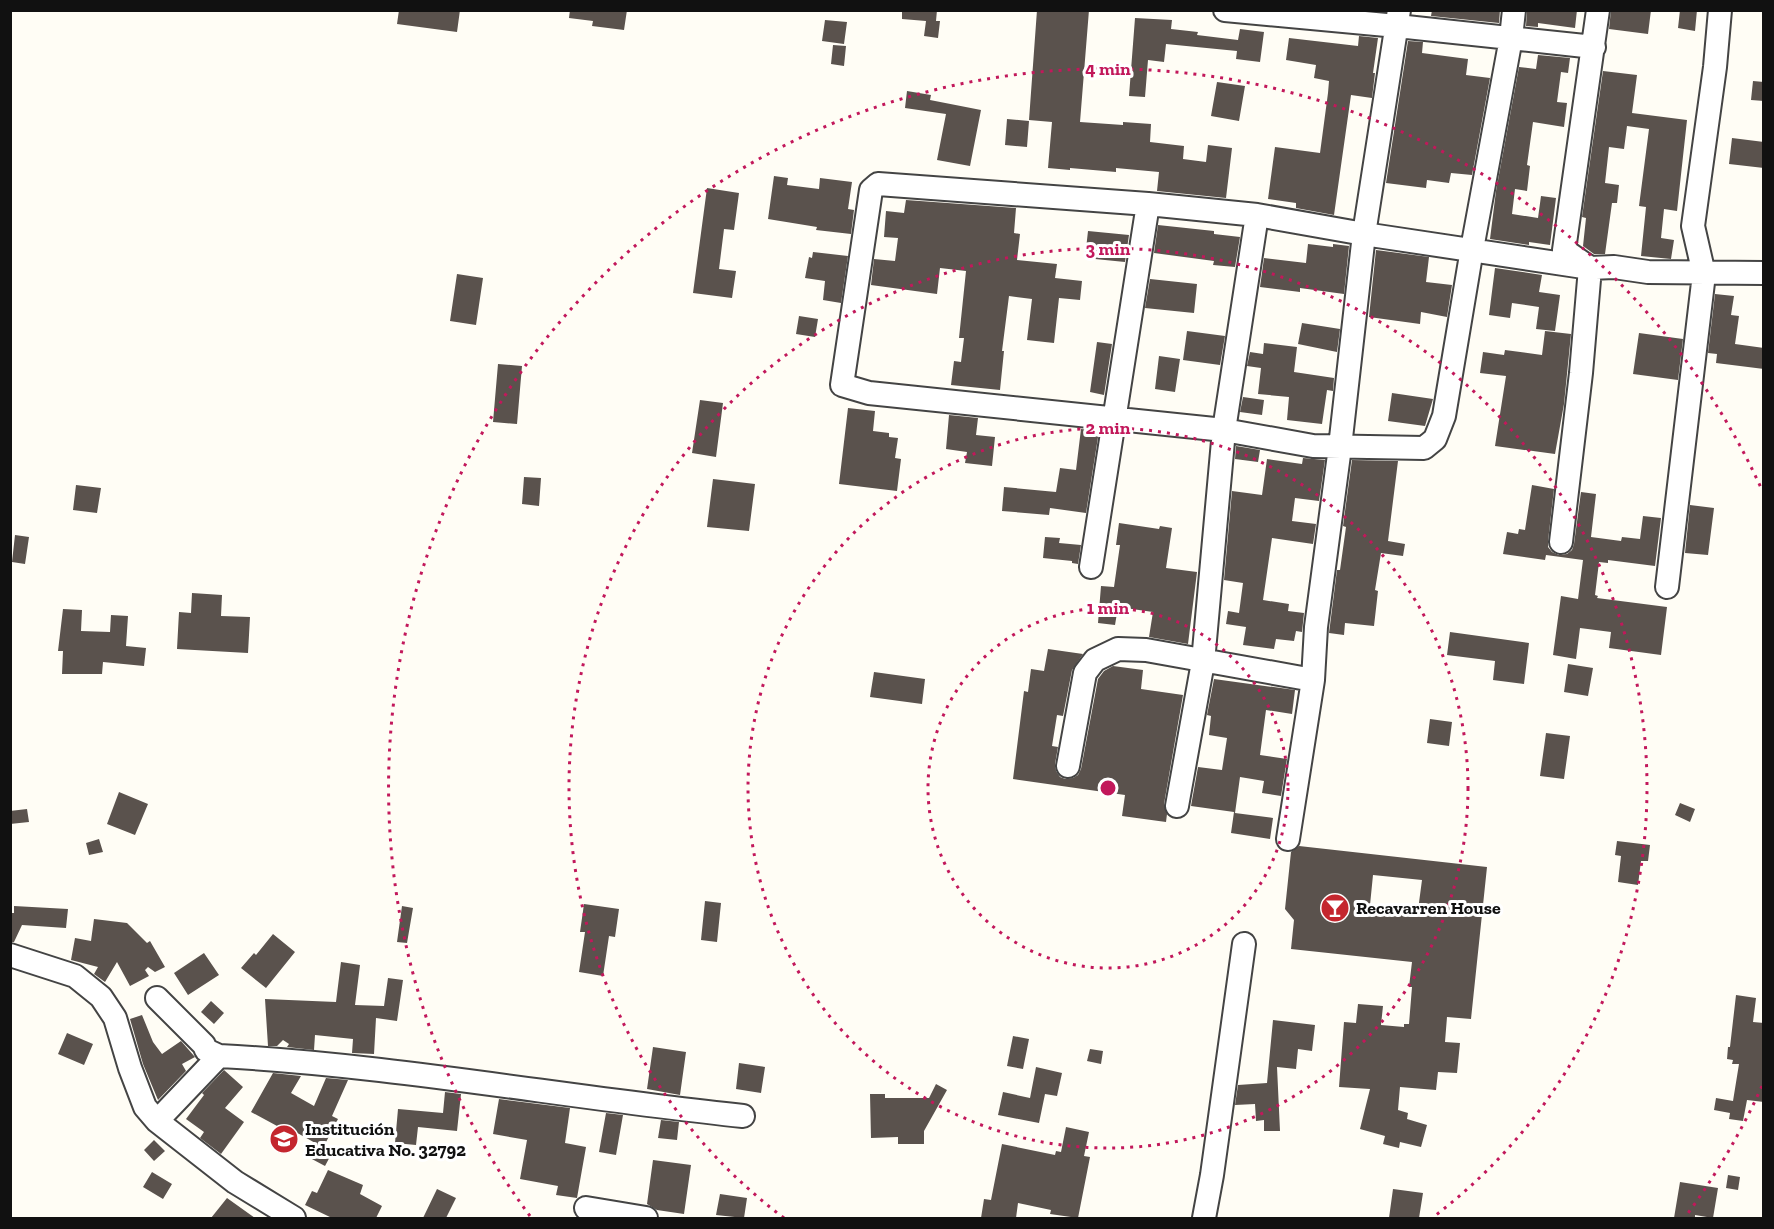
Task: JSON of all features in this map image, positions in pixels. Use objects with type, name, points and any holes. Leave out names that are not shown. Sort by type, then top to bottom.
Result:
[{"type":"street","points":[[1224,10],[1398,18],[1511,38],[1594,47]]},
{"type":"street","points":[[1514,10],[1511,38],[1472,249],[1444,416],[1435,439],[1424,448],[1313,446],[1224,430],[869,393],[842,385],[871,190],[878,184],[1149,204],[1257,215],[1364,234],[1472,249],[1590,268],[1614,267],[1648,272],[1764,273]]},
{"type":"street","points":[[1590,268],[1564,250],[1598,10]]},
{"type":"street","points":[[1667,586],[1704,273],[1693,226],[1715,67],[1720,10]]},
{"type":"street","points":[[1288,839],[1313,680],[1316,627],[1340,447],[1364,234],[1398,18]]},
{"type":"street","points":[[1091,567],[1149,204]]},
{"type":"street","points":[[1177,806],[1203,662],[1224,430],[1257,215]]},
{"type":"street","points":[[1561,542],[1581,373],[1590,268]]},
{"type":"street","points":[[1068,766],[1085,674],[1095,660],[1118,650],[1146,650],[1313,680]]},
{"type":"street","points":[[1204,1218],[1244,944]]},
{"type":"street","points":[[10,955],[75,976],[101,997],[116,1018],[130,1068],[145,1107],[157,1121],[235,1182],[294,1218]]},
{"type":"street","points":[[157,998],[204,1045],[206,1050],[219,1056],[405,1072],[675,1109],[743,1116]]},
{"type":"street","points":[[157,1121],[219,1056]]},
{"type":"street","points":[[586,1209],[646,1218]]},
{"type":"building","points":[[399,10],[460,10],[457,32],[397,24]]},
{"type":"building","points":[[570,10],[627,10],[624,30],[592,26],[593,21],[569,18]]},
{"type":"building","points":[[902,10],[937,10],[936,21],[940,21],[938,38],[924,36],[926,21],[902,19]]},
{"type":"building","points":[[1037,10],[1089,10],[1080,122],[1151,124],[1150,142],[1184,146],[1183,159],[1206,162],[1208,145],[1232,148],[1226,198],[1157,191],[1159,172],[1116,168],[1116,172],[1048,168],[1052,122],[1029,120]]},
{"type":"building","points":[[1432,10],[1500,10],[1499,23],[1431,16]]},
{"type":"building","points":[[1527,10],[1577,10],[1575,28],[1538,23],[1538,27],[1526,26]]},
{"type":"building","points":[[1611,10],[1651,10],[1648,34],[1609,29]]},
{"type":"building","points":[[1680,10],[1697,10],[1695,31],[1678,28]]},
{"type":"building","points":[[1135,18],[1172,20],[1171,29],[1238,40],[1240,29],[1264,32],[1260,62],[1236,59],[1237,51],[1166,44],[1164,62],[1148,60],[1145,97],[1129,96]]},
{"type":"building","points":[[825,20],[847,22],[844,44],[822,41]]},
{"type":"building","points":[[1359,36],[1378,38],[1372,98],[1351,95],[1334,215],[1296,208],[1296,203],[1268,199],[1275,147],[1320,153],[1328,93],[1329,81],[1314,78],[1316,65],[1286,60],[1289,38],[1358,46]]},
{"type":"building","points":[[1408,41],[1423,42],[1422,53],[1468,59],[1466,75],[1490,78],[1472,175],[1451,173],[1449,183],[1427,180],[1426,188],[1386,183]]},
{"type":"building","points":[[833,45],[846,46],[844,66],[831,64]]},
{"type":"building","points":[[1538,55],[1570,58],[1568,73],[1561,72],[1557,102],[1567,103],[1564,127],[1533,122],[1527,165],[1530,166],[1527,191],[1515,189],[1512,214],[1538,218],[1541,196],[1556,198],[1550,245],[1529,242],[1529,245],[1490,239],[1496,191],[1519,67],[1536,69]]},
{"type":"building","points":[[1603,71],[1637,75],[1632,113],[1687,120],[1677,211],[1664,209],[1661,238],[1674,240],[1671,259],[1641,256],[1646,207],[1639,206],[1649,129],[1627,126],[1624,149],[1609,147],[1605,183],[1619,185],[1617,203],[1612,203],[1605,254],[1594,254],[1583,246],[1586,218],[1582,217]]},
{"type":"building","points":[[1753,81],[1764,82],[1764,101],[1751,100]]},
{"type":"building","points":[[1217,82],[1245,86],[1239,121],[1211,116]]},
{"type":"building","points":[[907,91],[931,95],[930,100],[981,110],[970,166],[937,160],[946,114],[905,108]]},
{"type":"building","points":[[1007,119],[1029,121],[1027,147],[1005,145]]},
{"type":"building","points":[[1732,138],[1764,142],[1764,168],[1729,164]]},
{"type":"building","points":[[774,176],[788,178],[787,185],[819,189],[820,178],[852,182],[848,209],[854,210],[851,234],[816,230],[817,227],[768,219]]},
{"type":"building","points":[[707,188],[739,193],[734,230],[724,229],[719,269],[736,271],[732,298],[693,293]]},
{"type":"building","points":[[906,200],[1016,208],[1014,233],[1020,234],[1017,260],[1057,264],[1055,278],[1082,281],[1080,300],[1059,298],[1054,343],[1027,340],[1032,299],[1009,296],[1000,390],[951,385],[954,361],[961,362],[964,338],[959,338],[966,271],[940,268],[937,294],[871,285],[874,259],[895,261],[898,238],[884,237],[886,211],[904,213]]},
{"type":"building","points":[[1158,225],[1214,231],[1214,234],[1240,237],[1235,267],[1213,265],[1214,261],[1154,253]]},
{"type":"building","points":[[1088,231],[1129,235],[1125,262],[1085,258]]},
{"type":"building","points":[[1308,244],[1349,246],[1344,294],[1300,288],[1300,292],[1260,287],[1264,258],[1306,263]]},
{"type":"building","points":[[1376,250],[1429,257],[1426,282],[1452,285],[1447,317],[1421,312],[1420,324],[1369,317]]},
{"type":"building","points":[[813,252],[848,256],[841,303],[823,300],[825,281],[805,278],[809,257],[812,258]]},
{"type":"building","points":[[1495,268],[1542,275],[1539,292],[1560,295],[1555,331],[1536,329],[1539,307],[1512,303],[1510,318],[1489,315]]},
{"type":"building","points":[[457,274],[483,278],[476,325],[450,321]]},
{"type":"building","points":[[1150,279],[1197,284],[1194,313],[1145,308]]},
{"type":"building","points":[[1715,294],[1734,296],[1731,315],[1739,316],[1735,344],[1764,348],[1764,369],[1716,363],[1717,354],[1708,353]]},
{"type":"building","points":[[799,316],[818,319],[815,337],[796,334]]},
{"type":"building","points":[[1302,323],[1340,329],[1337,352],[1298,344]]},
{"type":"building","points":[[1187,331],[1225,336],[1220,365],[1183,360]]},
{"type":"building","points":[[1545,331],[1571,334],[1564,404],[1555,454],[1495,446],[1506,376],[1480,373],[1483,352],[1504,355],[1505,350],[1542,355]]},
{"type":"building","points":[[1639,333],[1683,339],[1678,380],[1633,374]]},
{"type":"building","points":[[1097,342],[1112,344],[1104,395],[1090,392]]},
{"type":"building","points":[[1264,343],[1297,347],[1294,372],[1334,378],[1333,391],[1327,390],[1322,424],[1287,420],[1289,397],[1258,394],[1261,368],[1247,366],[1250,352],[1263,354]]},
{"type":"building","points":[[1159,356],[1180,359],[1175,392],[1155,389]]},
{"type":"building","points":[[498,364],[522,366],[517,424],[493,422]]},
{"type":"building","points":[[1392,393],[1433,399],[1425,426],[1388,421]]},
{"type":"building","points":[[1243,397],[1264,400],[1262,415],[1240,412]]},
{"type":"building","points":[[700,400],[723,403],[716,457],[692,453]]},
{"type":"building","points":[[848,408],[875,411],[873,431],[889,433],[889,437],[898,438],[895,458],[901,459],[897,491],[839,484]]},
{"type":"building","points":[[949,415],[978,418],[976,435],[995,437],[992,466],[965,463],[967,452],[946,449]]},
{"type":"building","points":[[1081,429],[1099,431],[1086,513],[1050,508],[1049,515],[1002,511],[1004,487],[1056,492],[1060,468],[1076,470]]},
{"type":"building","points":[[1236,446],[1260,450],[1258,462],[1235,459]]},
{"type":"building","points":[[1303,458],[1325,460],[1319,501],[1295,498],[1292,521],[1316,524],[1313,544],[1272,538],[1263,600],[1289,604],[1288,611],[1304,613],[1302,632],[1296,631],[1294,641],[1276,639],[1274,649],[1243,645],[1246,627],[1226,624],[1228,611],[1239,613],[1243,583],[1224,580],[1232,491],[1262,495],[1267,459],[1302,464]]},
{"type":"building","points":[[1352,460],[1398,461],[1388,541],[1405,544],[1403,556],[1381,553],[1375,590],[1378,591],[1374,626],[1345,623],[1344,635],[1329,633],[1337,570],[1340,570],[1346,527],[1343,526]]},
{"type":"building","points":[[524,477],[541,478],[539,506],[522,504]]},
{"type":"building","points":[[713,479],[755,484],[749,531],[707,527]]},
{"type":"building","points":[[76,485],[101,488],[97,513],[73,510]]},
{"type":"building","points":[[1532,485],[1554,489],[1548,547],[1559,555],[1567,554],[1572,550],[1581,492],[1596,494],[1591,537],[1621,541],[1622,537],[1640,539],[1643,516],[1661,518],[1655,566],[1608,560],[1608,563],[1599,562],[1595,595],[1598,596],[1597,598],[1667,607],[1661,655],[1609,648],[1611,632],[1580,628],[1576,659],[1553,655],[1561,596],[1578,599],[1583,560],[1546,555],[1545,560],[1503,554],[1507,532],[1518,534],[1519,529],[1525,530]]},
{"type":"building","points":[[1690,505],[1714,508],[1708,555],[1685,553]]},
{"type":"building","points":[[1119,523],[1159,529],[1160,526],[1172,528],[1166,568],[1197,572],[1188,644],[1149,637],[1153,612],[1118,607],[1115,625],[1098,623],[1101,586],[1114,587],[1120,545],[1116,545]]},
{"type":"building","points":[[15,535],[29,537],[25,564],[12,562]]},
{"type":"building","points":[[1045,537],[1060,538],[1059,543],[1081,545],[1078,564],[1072,561],[1043,558]]},
{"type":"building","points":[[192,593],[222,595],[221,616],[250,617],[248,653],[177,649],[179,612],[191,613]]},
{"type":"building","points":[[63,609],[82,610],[81,631],[110,632],[111,615],[128,616],[126,646],[146,648],[144,666],[103,662],[102,674],[62,674],[63,651],[58,651]]},
{"type":"building","points":[[1450,632],[1529,643],[1524,684],[1493,680],[1495,661],[1447,655]]},
{"type":"building","points":[[1048,649],[1083,654],[1072,670],[1063,716],[1057,715],[1052,746],[1058,747],[1056,771],[1060,777],[1065,779],[1078,775],[1081,769],[1098,679],[1104,671],[1113,666],[1143,670],[1141,689],[1183,695],[1164,804],[1167,814],[1166,822],[1122,816],[1125,795],[1013,779],[1024,691],[1028,692],[1031,669],[1044,671]]},
{"type":"building","points":[[1568,664],[1593,668],[1588,696],[1564,692]]},
{"type":"building","points":[[874,672],[925,679],[922,704],[870,697]]},
{"type":"building","points":[[1214,679],[1295,690],[1292,714],[1266,710],[1260,755],[1287,759],[1281,796],[1262,793],[1264,781],[1240,777],[1235,813],[1273,818],[1270,839],[1231,833],[1234,812],[1191,806],[1198,767],[1222,770],[1227,738],[1209,735],[1211,716],[1207,715]]},
{"type":"building","points":[[1430,719],[1452,722],[1449,746],[1427,743]]},
{"type":"building","points":[[1546,733],[1570,736],[1564,779],[1540,776]]},
{"type":"building","points":[[119,792],[148,804],[135,835],[107,824]]},
{"type":"building","points":[[1680,803],[1695,809],[1690,822],[1675,815]]},
{"type":"building","points":[[27,809],[29,822],[10,824],[10,811]]},
{"type":"building","points":[[99,839],[103,852],[89,855],[86,843]]},
{"type":"building","points":[[1617,841],[1650,845],[1648,861],[1641,861],[1638,885],[1618,882],[1621,856],[1615,855]]},
{"type":"building","points":[[1299,846],[1487,867],[1471,1019],[1447,1017],[1445,1042],[1460,1043],[1457,1073],[1438,1072],[1436,1090],[1400,1087],[1398,1110],[1408,1113],[1407,1119],[1427,1125],[1421,1147],[1400,1142],[1399,1148],[1383,1144],[1385,1136],[1360,1129],[1370,1089],[1339,1087],[1344,1022],[1356,1023],[1358,1004],[1383,1006],[1381,1025],[1404,1027],[1404,1024],[1409,1024],[1412,962],[1291,949],[1294,920],[1285,909],[1291,852]],"holes":[[[1373,875],[1422,880],[1418,910],[1370,905]]]},
{"type":"building","points":[[705,901],[721,903],[717,942],[701,940]]},
{"type":"building","points":[[584,904],[619,909],[615,937],[609,936],[603,976],[579,972],[585,932],[580,932]]},
{"type":"building","points":[[14,906],[68,909],[66,928],[22,925],[14,942],[10,942],[10,913],[14,913]]},
{"type":"building","points":[[402,906],[413,908],[407,943],[397,942]]},
{"type":"building","points":[[94,919],[127,923],[147,943],[150,941],[165,967],[155,972],[148,967],[145,970],[149,976],[130,986],[117,962],[105,982],[94,974],[98,967],[71,960],[75,938],[91,941]]},
{"type":"building","points":[[273,934],[295,952],[266,988],[241,968],[254,953],[256,955]]},
{"type":"building","points":[[204,953],[219,975],[188,995],[174,973]]},
{"type":"building","points":[[341,962],[360,965],[355,1005],[384,1006],[388,978],[403,980],[397,1021],[376,1018],[374,1054],[352,1053],[353,1039],[315,1035],[314,1050],[287,1047],[289,1044],[283,1040],[277,1046],[268,1046],[265,999],[336,1002]]},
{"type":"building","points":[[1736,995],[1756,998],[1753,1022],[1764,1023],[1764,1102],[1747,1100],[1743,1121],[1729,1119],[1730,1113],[1714,1110],[1716,1098],[1733,1101],[1739,1064],[1732,1064],[1733,1060],[1727,1059]]},
{"type":"building","points":[[211,1001],[224,1013],[214,1024],[201,1012]]},
{"type":"building","points":[[142,1015],[153,1042],[162,1054],[181,1041],[195,1057],[182,1064],[186,1071],[158,1100],[143,1064],[130,1019]]},
{"type":"building","points":[[1273,1020],[1315,1025],[1312,1051],[1298,1049],[1296,1069],[1277,1067],[1280,1131],[1264,1131],[1264,1120],[1256,1121],[1255,1104],[1235,1105],[1238,1085],[1267,1083]]},
{"type":"building","points":[[67,1033],[93,1044],[84,1065],[58,1054]]},
{"type":"building","points":[[1013,1036],[1029,1039],[1023,1069],[1007,1066]]},
{"type":"building","points":[[653,1047],[686,1052],[680,1095],[647,1089]]},
{"type":"building","points":[[1090,1049],[1103,1051],[1101,1064],[1087,1061]]},
{"type":"building","points":[[739,1063],[765,1067],[761,1093],[736,1089]]},
{"type":"building","points":[[1036,1067],[1062,1073],[1057,1096],[1045,1094],[1039,1123],[998,1115],[1003,1092],[1030,1098]]},
{"type":"building","points":[[224,1070],[243,1087],[225,1108],[244,1122],[221,1154],[200,1138],[204,1132],[186,1119],[204,1095],[202,1093]]},
{"type":"building","points":[[273,1073],[301,1076],[291,1093],[314,1106],[326,1078],[348,1080],[332,1116],[338,1119],[324,1146],[333,1151],[325,1166],[310,1158],[317,1144],[292,1130],[290,1133],[251,1112]]},
{"type":"building","points":[[936,1084],[947,1090],[924,1131],[924,1144],[898,1144],[898,1137],[871,1138],[870,1094],[885,1094],[885,1098],[929,1098]]},
{"type":"building","points":[[445,1092],[461,1094],[457,1131],[418,1127],[416,1145],[395,1143],[398,1109],[443,1113]]},
{"type":"building","points":[[499,1099],[570,1108],[565,1143],[586,1147],[577,1198],[556,1195],[558,1186],[520,1179],[527,1140],[493,1134]]},
{"type":"building","points":[[606,1113],[623,1115],[616,1155],[599,1152]]},
{"type":"building","points":[[661,1120],[679,1122],[677,1140],[658,1138]]},
{"type":"building","points":[[1066,1127],[1089,1132],[1084,1156],[1090,1157],[1078,1218],[1050,1214],[1051,1210],[1018,1203],[1016,1218],[981,1218],[984,1199],[991,1200],[1002,1144],[1055,1155],[1056,1151],[1061,1152]]},
{"type":"building","points":[[154,1140],[165,1151],[154,1161],[144,1150]]},
{"type":"building","points":[[653,1160],[691,1165],[684,1214],[657,1210],[647,1204]]},
{"type":"building","points":[[328,1170],[363,1185],[360,1194],[382,1206],[376,1218],[332,1218],[305,1205],[312,1191],[317,1193]]},
{"type":"building","points":[[152,1172],[172,1184],[163,1199],[143,1187]]},
{"type":"building","points":[[1728,1175],[1740,1177],[1738,1190],[1726,1188]]},
{"type":"building","points":[[1680,1182],[1718,1188],[1713,1218],[1695,1215],[1695,1218],[1674,1218]]},
{"type":"building","points":[[437,1189],[456,1198],[446,1218],[423,1218]]},
{"type":"building","points":[[1393,1189],[1423,1193],[1419,1218],[1389,1218]]},
{"type":"building","points":[[720,1194],[747,1198],[744,1218],[716,1215]]},
{"type":"building","points":[[227,1198],[255,1218],[211,1218]]},
{"type":"place","name":"Recavarren House","points":[[1335,908]]},
{"type":"place","name":"Institución Educativa No. 32792","points":[[284,1139]]}]
